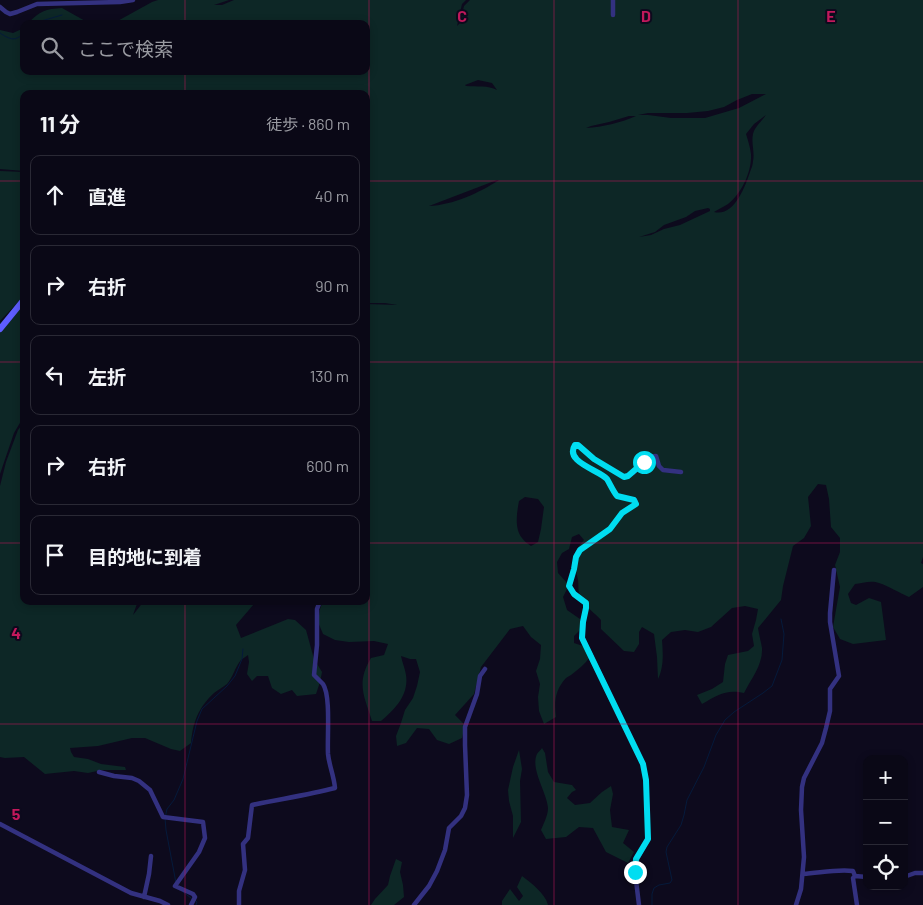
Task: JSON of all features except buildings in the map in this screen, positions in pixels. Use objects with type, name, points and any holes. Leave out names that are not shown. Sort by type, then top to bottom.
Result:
[{"type":"street","points":[[0,7],[10,14],[37,4],[133,0]]},
{"type":"street","points":[[613,0],[613,15]]},
{"type":"street","points":[[0,329],[20,304]]},
{"type":"street","points":[[639,905],[635,872],[636,861],[648,839],[646,780],[643,764],[582,638],[586,603],[574,594],[569,586],[576,557],[580,550],[610,529],[622,513],[636,504],[634,500],[617,496],[611,489],[608,480],[598,472],[580,463],[572,449],[575,445],[578,445],[594,459],[624,477],[636,470],[651,456],[656,456],[659,466],[663,470],[681,472]]},
{"type":"street","points":[[796,905],[801,889],[804,857],[801,810],[802,787],[804,778],[822,743],[830,711],[830,689],[839,676],[830,622],[834,570]]},
{"type":"street","points":[[238,905],[239,891],[245,870],[243,844],[248,838],[252,804],[314,794],[335,788],[328,756],[326,691],[323,684],[314,675],[318,605]]},
{"type":"street","points":[[414,905],[429,886],[437,871],[445,850],[449,828],[461,816],[465,808],[468,795],[465,727],[477,694],[480,676],[485,669]]},
{"type":"street","points":[[99,772],[132,778],[139,782],[150,790],[163,817],[203,822],[205,838],[199,852],[175,886],[194,894],[195,897],[191,905]]},
{"type":"street","points":[[0,824],[131,893],[168,905]]},
{"type":"street","points":[[144,897],[151,856]]},
{"type":"street","points":[[803,874],[838,870],[853,871],[857,905]]},
{"type":"street","points":[[908,876],[923,873]]},
{"type":"street","points":[[855,876],[863,877]]},
{"type":"green space","points":[[158,0],[229,0],[214,5],[222,5],[234,0],[466,0],[462,4],[457,26],[460,23],[464,6],[470,0],[923,0],[923,557],[921,563],[923,564],[923,587],[909,597],[883,584],[867,582],[855,584],[848,594],[851,603],[856,605],[869,598],[881,602],[886,640],[853,644],[840,639],[833,627],[840,587],[835,565],[840,552],[840,538],[831,527],[826,485],[818,484],[808,497],[811,526],[804,538],[793,546],[781,600],[758,628],[762,648],[761,660],[744,693],[727,692],[702,704],[697,695],[723,682],[728,655],[748,651],[754,646],[752,634],[758,609],[745,606],[732,608],[711,627],[698,632],[685,630],[671,632],[662,640],[662,665],[658,679],[654,634],[642,627],[639,632],[639,644],[634,652],[624,651],[601,629],[601,620],[580,597],[574,563],[574,555],[584,540],[579,534],[572,537],[569,549],[562,553],[557,562],[558,573],[569,585],[563,597],[567,610],[580,619],[581,629],[574,636],[574,643],[583,646],[593,653],[581,667],[566,678],[557,692],[555,701],[556,717],[544,724],[539,711],[538,697],[540,684],[536,671],[540,659],[541,645],[531,637],[523,626],[510,629],[481,667],[474,694],[455,715],[465,725],[462,738],[449,744],[437,740],[429,729],[417,728],[406,743],[397,746],[396,736],[405,710],[413,698],[417,686],[420,672],[416,659],[401,656],[406,675],[403,695],[391,712],[381,721],[372,721],[363,689],[364,675],[371,658],[384,655],[388,644],[374,641],[349,642],[335,640],[323,634],[318,622],[322,605],[370,605],[370,304],[397,305],[370,303],[370,90],[20,90],[20,171],[0,169],[0,30],[13,33],[20,30],[20,75],[370,75],[370,20],[119,20]],"holes":[[[478,80],[492,83],[497,90],[494,88],[465,85]],[[752,94],[766,94],[739,108],[705,118],[671,118],[638,115],[708,111],[724,107]],[[766,115],[753,134],[753,164],[742,193],[727,210],[714,212],[726,205],[742,188],[751,161],[746,134],[754,124]],[[629,116],[636,116],[624,121],[586,128]],[[497,180],[499,180],[466,198],[429,206]],[[710,209],[710,211],[680,225],[639,237],[655,232],[664,225],[686,217],[695,211]],[[525,497],[538,499],[544,507],[538,542],[531,546],[519,534],[517,520],[519,501]]]},
{"type":"green space","points":[[62,8],[83,20],[32,20],[51,9]]},
{"type":"green space","points":[[0,171],[20,172],[20,423],[14,433],[0,474],[0,323],[19,301],[0,321]]},
{"type":"green space","points":[[20,427],[20,605],[137,605],[133,615],[141,605],[253,605],[236,625],[241,638],[288,619],[295,620],[306,630],[314,659],[322,672],[316,694],[297,696],[292,690],[281,694],[272,688],[268,676],[257,676],[252,681],[247,674],[248,655],[239,663],[227,684],[214,693],[204,704],[193,728],[191,743],[180,751],[145,738],[132,738],[98,746],[70,748],[74,757],[88,759],[101,764],[125,767],[126,770],[102,770],[88,773],[74,771],[45,774],[24,757],[0,757],[0,486],[6,462]]},
{"type":"green space","points":[[542,748],[545,753],[548,772],[554,782],[572,785],[576,790],[567,798],[575,805],[590,803],[611,786],[613,794],[610,810],[612,827],[629,830],[623,843],[634,852],[628,863],[606,852],[593,828],[579,827],[566,837],[546,839],[541,830],[548,808],[537,774],[535,760]]},
{"type":"green space","points":[[519,750],[522,769],[520,781],[521,822],[513,838],[513,816],[508,790]]},
{"type":"green space","points":[[396,859],[402,862],[400,872],[404,897],[394,905],[371,905],[388,885]]},
{"type":"green space","points":[[522,876],[541,892],[548,905],[502,905],[502,901],[510,889],[519,901],[523,896],[517,887]]},
{"type":"waterway","points":[[45,20],[62,15]]},
{"type":"waterway","points":[[0,33],[12,39],[20,36]]},
{"type":"waterway","points":[[652,905],[654,888],[670,883],[672,880],[666,852],[667,847],[681,825],[687,800],[704,767],[716,735],[725,720],[734,712],[772,686],[782,660],[784,634],[781,619]]},
{"type":"waterway","points":[[176,883],[166,830],[165,818],[167,809],[174,800],[183,779],[197,721],[202,709],[235,676],[242,659],[243,649]]},
{"type":"waterway","points":[[183,892],[191,898]]},
{"type":"waterway","points":[[195,900],[197,902],[196,905]]},
{"type":"route","points":[[635,872],[636,859],[648,839],[646,780],[643,764],[582,638],[586,603],[574,594],[569,586],[576,557],[580,550],[610,529],[622,513],[636,504],[634,500],[617,496],[611,489],[608,480],[598,472],[580,463],[572,449],[575,445],[578,445],[594,459],[624,477],[636,470],[644,462]]}]
